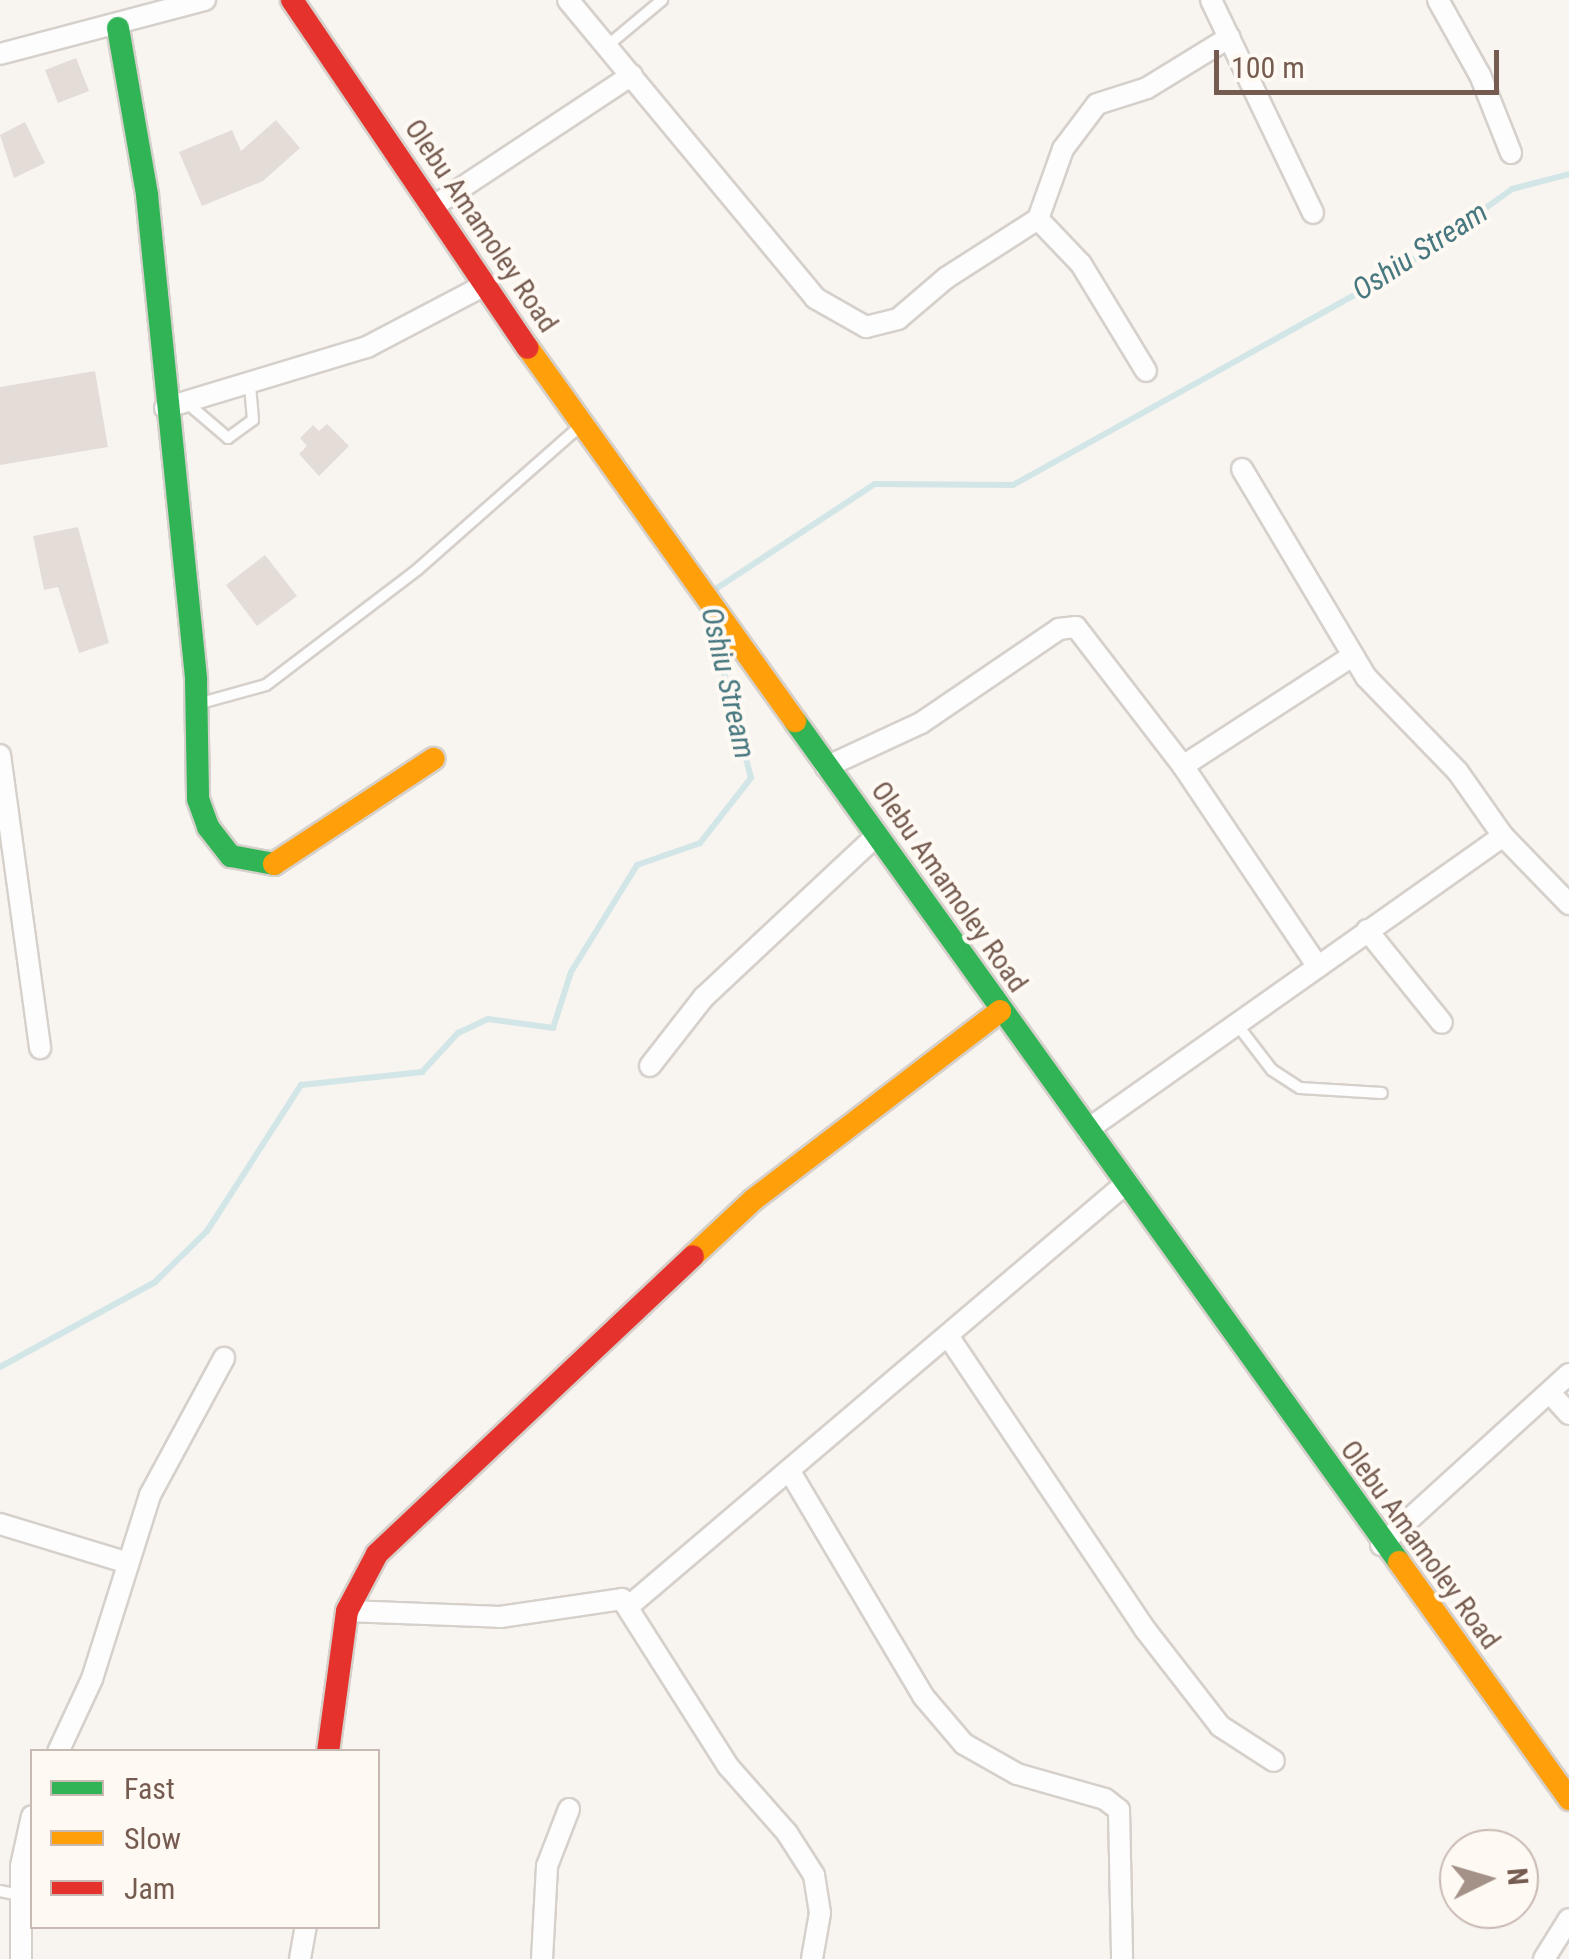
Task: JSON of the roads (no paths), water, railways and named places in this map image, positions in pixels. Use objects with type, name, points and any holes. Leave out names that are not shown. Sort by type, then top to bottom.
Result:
[{"type":"street","points":[[0,54],[118,28],[205,0]]},
{"type":"street","name":"Olebu Amamoley Road","points":[[292,0],[483,286],[1381,1545],[1569,1800]]},
{"type":"street","points":[[568,0],[816,298],[849,322],[866,327],[898,319],[946,278],[1038,219],[1064,149],[1098,104],[1147,88],[1230,37]]},
{"type":"street","points":[[1211,0],[1313,213]]},
{"type":"street","points":[[1438,0],[1480,74],[1510,153]]},
{"type":"street","points":[[118,28],[147,195],[176,406],[196,704],[198,799],[208,828],[232,856],[256,868],[284,862],[434,760]]},
{"type":"street","points":[[431,208],[632,74]]},
{"type":"street","points":[[1038,219],[1081,264],[1146,371]]},
{"type":"street","points":[[176,406],[367,348],[483,286]]},
{"type":"street","points":[[1242,469],[1350,657],[1458,772],[1503,836],[1569,904]]},
{"type":"street","points":[[826,766],[921,723],[1059,629],[1076,627],[1182,766],[1318,967]]},
{"type":"street","points":[[1182,766],[1350,657]]},
{"type":"street","points":[[0,755],[40,1048]]},
{"type":"street","points":[[650,1066],[704,997],[875,836]]},
{"type":"street","points":[[1087,1130],[1239,1027],[1367,930],[1503,836]]},
{"type":"street","points":[[1367,930],[1442,1023]]},
{"type":"street","points":[[328,1749],[346,1610],[377,1554],[753,1200],[1000,1011]]},
{"type":"street","points":[[629,1606],[1124,1185]]},
{"type":"street","points":[[948,1336],[1144,1628],[1220,1726],[1274,1761]]},
{"type":"street","points":[[59,1749],[92,1679],[128,1563],[175,1441],[224,1358]]},
{"type":"street","points":[[1381,1545],[1569,1374]]},
{"type":"street","points":[[1551,1394],[1569,1414]]},
{"type":"street","points":[[788,1470],[906,1669],[964,1744],[1017,1774],[1105,1799],[1118,1810],[1122,1959]]},
{"type":"street","points":[[0,1524],[128,1563]]},
{"type":"street","points":[[346,1610],[500,1617],[611,1598],[629,1606],[728,1766],[788,1834],[814,1875],[820,1913],[812,1959]]},
{"type":"street","points":[[542,1959],[547,1866],[569,1810]]},
{"type":"street","points":[[21,1959],[9,1893],[30,1823]]},
{"type":"street","points":[[1544,1959],[1569,1920]]},
{"type":"street","points":[[300,1959],[305,1929]]},
{"type":"lane","points":[[607,46],[662,0]]},
{"type":"lane","points":[[176,406],[228,438],[253,420],[250,383]]},
{"type":"lane","points":[[196,704],[266,685],[418,570],[583,423]]},
{"type":"lane","points":[[1239,1027],[1272,1070],[1300,1088],[1382,1093]]},
{"type":"waterway","name":"Oshiu Stream","points":[[711,592],[875,484],[1013,485],[1399,270],[1512,189],[1569,174]]},
{"type":"waterway","name":"Oshiu Stream","points":[[0,1367],[155,1282],[207,1231],[301,1085],[422,1072],[458,1033],[488,1019],[553,1028],[571,972],[637,865],[700,843],[751,778],[712,625]]}]
